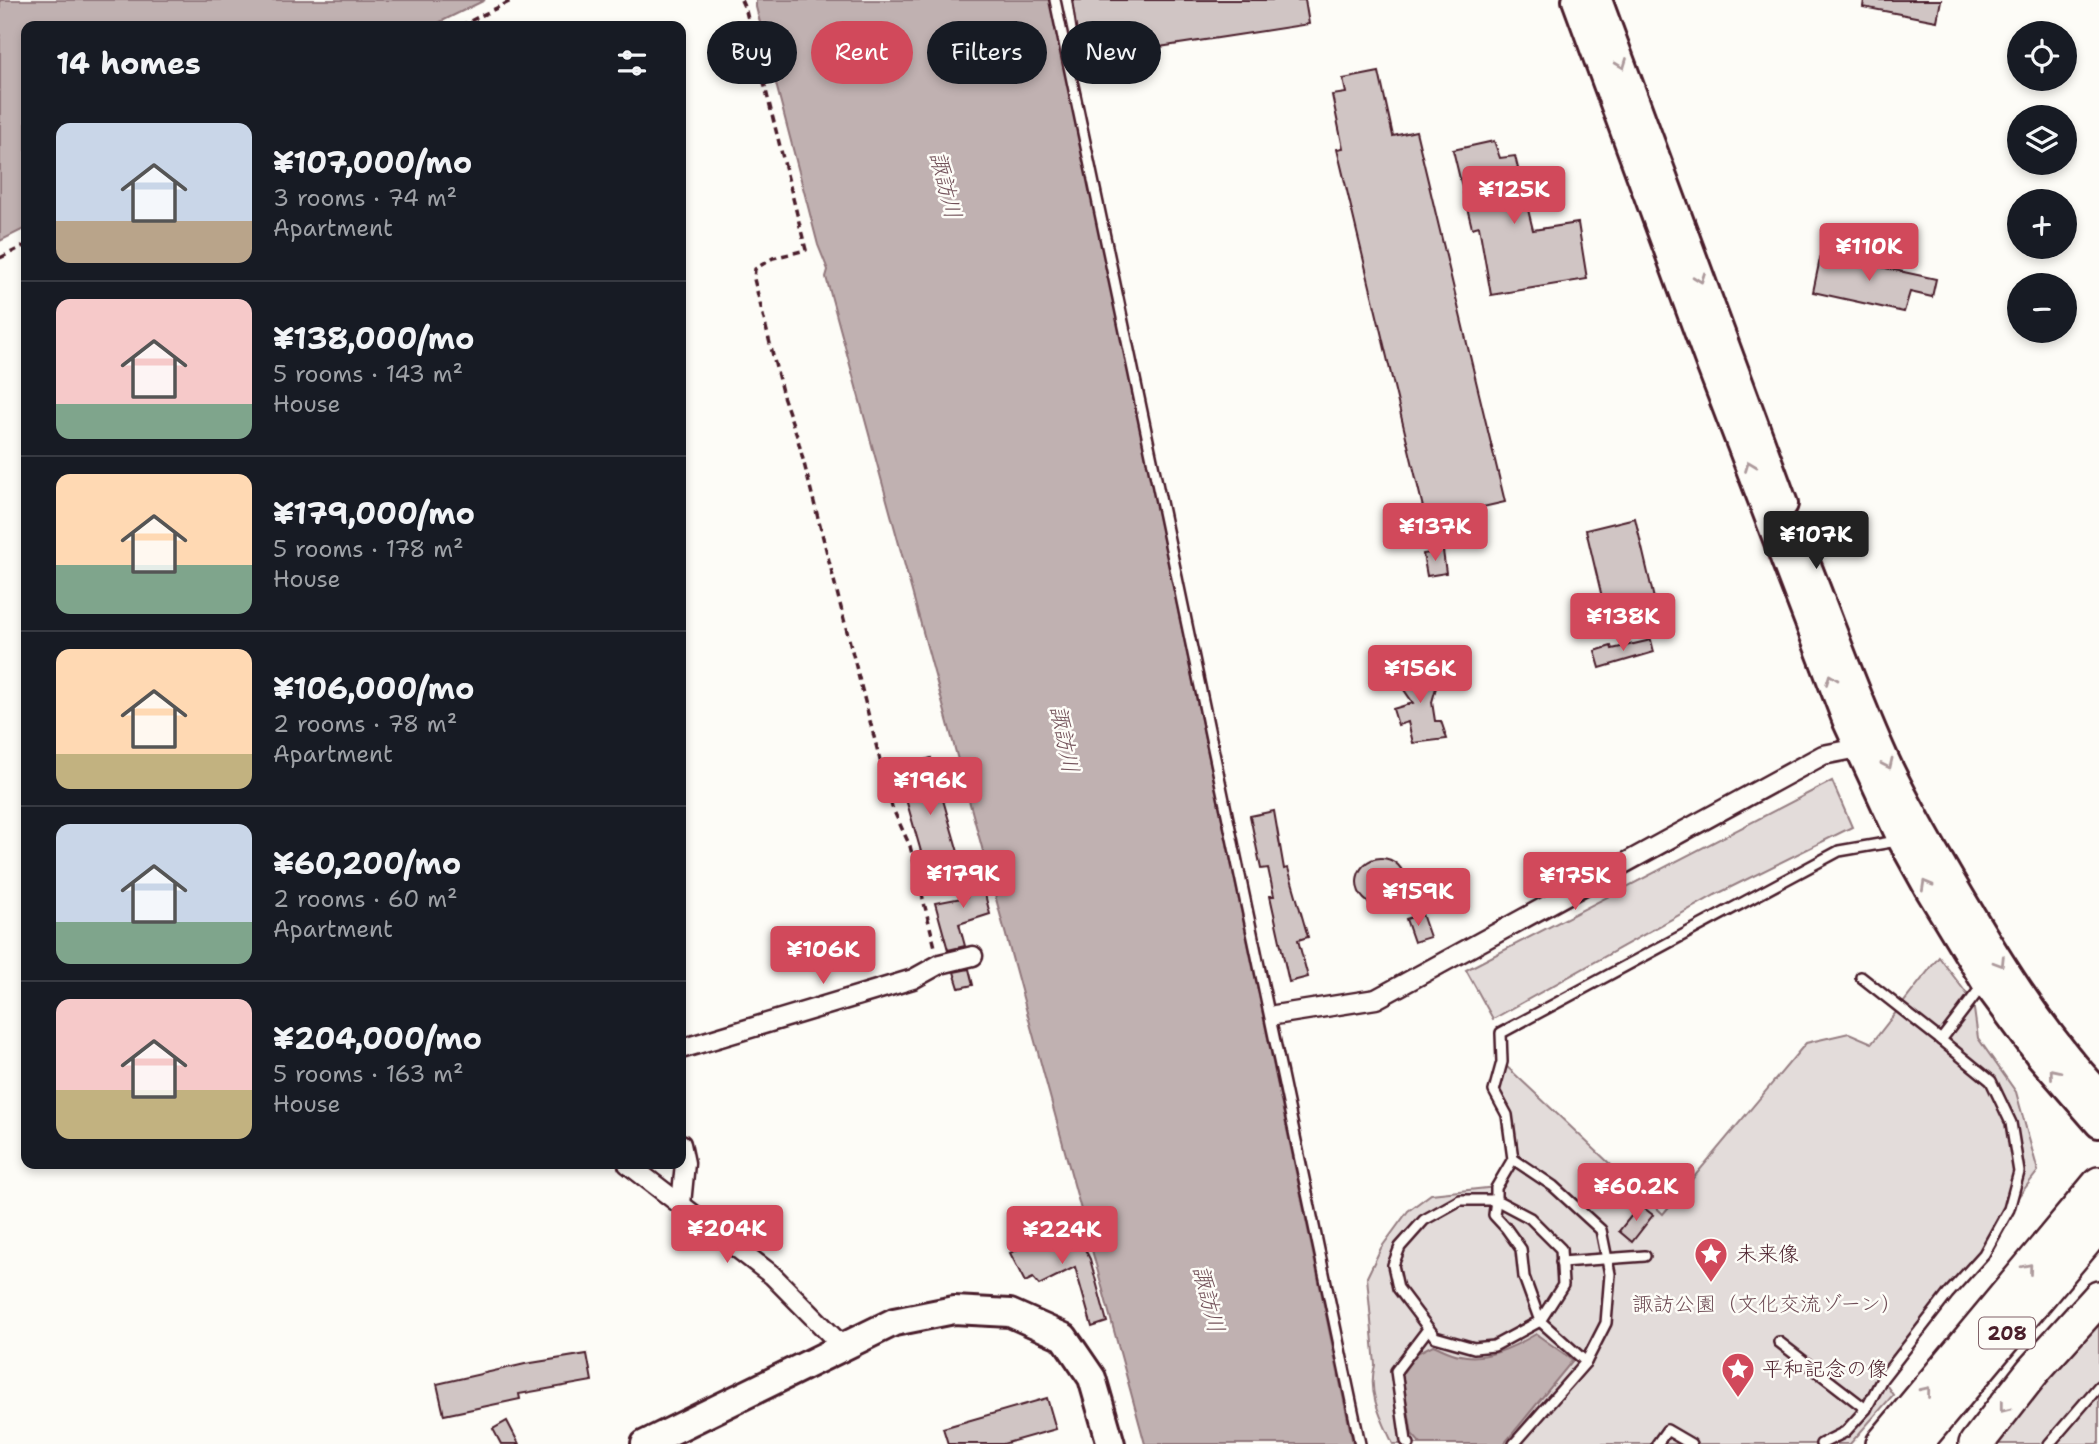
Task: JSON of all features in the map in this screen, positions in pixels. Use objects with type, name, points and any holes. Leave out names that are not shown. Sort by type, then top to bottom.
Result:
[{"type":"highway","points":[[1883,1444],[2099,1184]]},
{"type":"highway","name":"208","points":[[1915,1444],[2099,1224]]},
{"type":"highway","points":[[1976,1444],[2033,1371],[2099,1298]]},
{"type":"street","points":[[1576,0],[1707,355],[1847,722],[1902,841],[1985,982],[2039,1055],[2099,1124]]},
{"type":"street","points":[[1598,0],[1798,542],[1884,755],[1921,828],[2023,999],[2099,1093]]},
{"type":"street","points":[[1275,1015],[1376,999],[1823,755],[1859,748]]},
{"type":"street","points":[[686,1047],[913,979],[940,964],[973,956]]},
{"type":"street","points":[[634,1169],[772,1275],[843,1347]]},
{"type":"street","points":[[681,1205],[684,1169]]},
{"type":"street","points":[[645,1444],[894,1322],[954,1310],[1010,1312],[1064,1337],[1092,1378],[1111,1444]]},
{"type":"lane","points":[[1055,0],[1360,1444]]},
{"type":"lane","points":[[1586,1362],[1540,1321],[1524,1277],[1521,1249],[1494,1215],[1496,1188],[1513,1159],[1507,1115],[1494,1091],[1502,1062],[1501,1033],[1839,850],[1902,841]]},
{"type":"lane","points":[[1821,1444],[1845,1432],[1866,1409],[1882,1379],[1948,1294],[1984,1254],[2009,1209],[2019,1172],[2011,1123],[1991,1081],[1861,976]]},
{"type":"lane","points":[[1941,1040],[1973,1002],[1985,982]]},
{"type":"lane","points":[[1513,1159],[1553,1186],[1601,1230],[1610,1274],[1606,1323],[1586,1362],[1514,1444]]},
{"type":"lane","points":[[1460,1200],[1496,1200],[1530,1218],[1560,1249],[1563,1284],[1540,1321],[1494,1346],[1474,1348],[1434,1337],[1398,1288],[1393,1265],[1400,1247],[1424,1220],[1460,1200]]},
{"type":"lane","points":[[1561,1262],[1645,1256]]},
{"type":"lane","points":[[1409,1444],[1406,1441],[1396,1371],[1428,1329]]},
{"type":"lane","points":[[1779,1342],[1866,1409]]},
{"type":"lane","points":[[2049,1444],[2099,1386]]},
{"type":"lane","points":[[1657,1444],[1667,1430],[1691,1444]]},
{"type":"path","points":[[470,21],[513,0]]},
{"type":"path","points":[[741,0],[806,250],[773,258],[755,269],[754,279],[783,396],[797,436],[865,694],[892,807],[910,846],[940,964]]},
{"type":"path","points":[[0,258],[21,248]]},
{"type":"green space","points":[[1832,781],[1852,827],[1715,895],[1493,1019],[1466,970]]},
{"type":"green space","name":"諏訪公園（文化交流ゾーン）","points":[[1939,957],[1973,1002],[1978,1038],[2016,1092],[2038,1171],[2009,1209],[1984,1254],[1883,1380],[1893,1395],[1850,1444],[1393,1444],[1374,1395],[1375,1365],[1367,1277],[1381,1248],[1408,1211],[1431,1194],[1496,1187],[1513,1159],[1507,1115],[1494,1091],[1502,1062],[1663,1214],[1806,1043],[1849,1033],[1872,1043]]},
{"type":"green space","points":[[2099,1306],[2099,1444],[1983,1444]]},
{"type":"water","points":[[0,0],[485,0],[442,21],[21,21],[21,230],[0,241]]},
{"type":"water","name":"諏訪川","points":[[756,0],[1050,0],[1061,52],[1061,84],[1068,84],[1353,1444],[1145,1444],[826,277],[828,270],[818,245],[776,84],[797,84],[797,21],[760,21]]},
{"type":"water","points":[[1536,1334],[1573,1360],[1504,1444],[1421,1444],[1412,1434],[1402,1374],[1417,1353],[1433,1345],[1457,1354],[1480,1356],[1509,1348]]},
{"type":"building","points":[[1072,0],[1305,0],[1309,24],[1161,47],[1161,21],[1075,21]]},
{"type":"building","points":[[1864,0],[1941,0],[1937,21],[1863,7]]},
{"type":"building","points":[[1379,72],[1393,136],[1416,131],[1505,502],[1426,520],[1337,149],[1343,148],[1332,95],[1346,93],[1343,79]]},
{"type":"building","points":[[1494,141],[1500,158],[1515,156],[1533,230],[1578,223],[1587,279],[1491,295],[1479,226],[1472,228],[1453,150]]},
{"type":"building","points":[[1821,254],[1936,279],[1932,297],[1910,292],[1904,312],[1813,292]]},
{"type":"building","points":[[1635,518],[1655,603],[1606,614],[1586,530]]},
{"type":"building","points":[[1443,551],[1446,573],[1427,576],[1423,554]]},
{"type":"building","points":[[1651,640],[1654,652],[1600,668],[1595,651]]},
{"type":"building","points":[[1413,663],[1426,666],[1437,684],[1432,702],[1435,721],[1441,721],[1447,739],[1413,743],[1408,722],[1398,725],[1393,709],[1413,703],[1402,687],[1399,676],[1403,668]]},
{"type":"building","points":[[931,758],[962,866],[928,876],[897,768]]},
{"type":"building","points":[[1274,811],[1284,869],[1288,868],[1308,937],[1298,940],[1308,977],[1289,982],[1270,896],[1274,896],[1268,868],[1261,869],[1250,816]]},
{"type":"building","points":[[1381,858],[1398,865],[1405,882],[1398,899],[1381,906],[1364,899],[1357,882],[1364,865]]},
{"type":"building","points":[[979,871],[990,914],[959,924],[965,946],[948,950],[935,903],[967,897],[961,876]]},
{"type":"building","points":[[1422,914],[1430,937],[1414,942],[1406,919]]},
{"type":"building","points":[[969,969],[973,985],[959,988],[954,972]]},
{"type":"building","points":[[1640,1205],[1653,1215],[1632,1242],[1619,1231]]},
{"type":"building","points":[[1071,1222],[1090,1259],[1107,1322],[1092,1327],[1075,1267],[1039,1285],[1033,1278],[1025,1282],[1010,1253]]},
{"type":"building","points":[[587,1354],[592,1381],[519,1394],[520,1399],[444,1415],[437,1384],[525,1364]]},
{"type":"building","points":[[1047,1398],[1056,1429],[1003,1444],[948,1444],[943,1428]]},
{"type":"building","points":[[507,1421],[519,1444],[501,1444],[493,1429]]},
{"type":"place","name":"未来像","points":[[1711,1284]]},
{"type":"place","name":"平和記念の像","points":[[1738,1399]]}]
